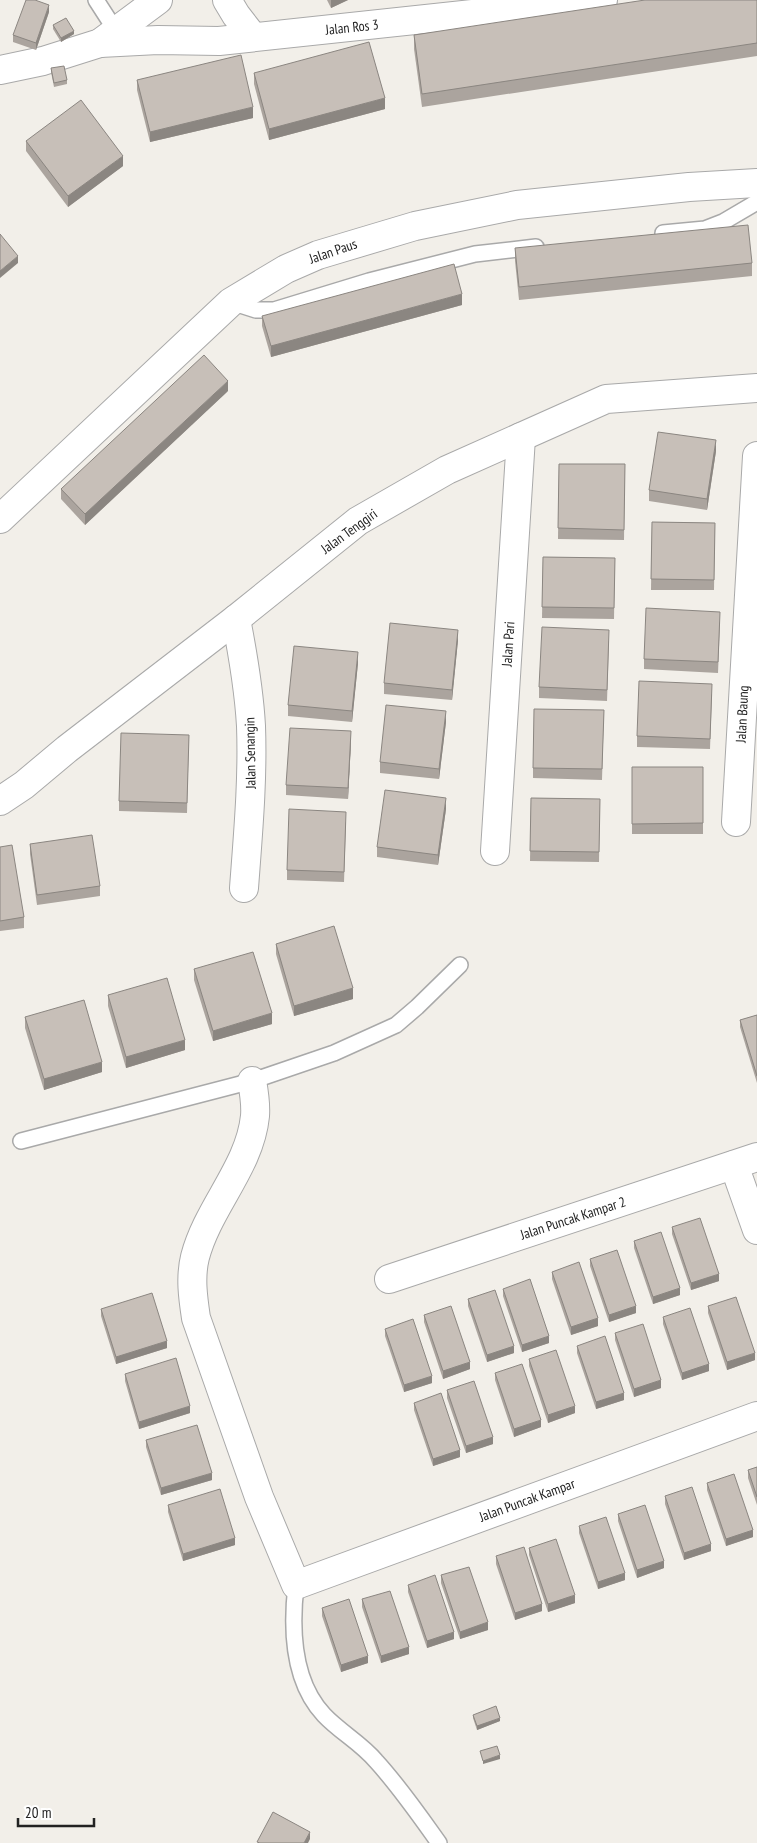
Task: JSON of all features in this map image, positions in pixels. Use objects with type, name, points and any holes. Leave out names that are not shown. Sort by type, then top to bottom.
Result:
[{"type":"street","points":[[0,70],[43,61],[108,37],[158,0]]},
{"type":"street","points":[[227,0],[253,37]]},
{"type":"street","name":"Jalan Ros 3","points":[[108,37],[219,41],[603,0]]},
{"type":"street","name":"Jalan Paus","points":[[0,518],[231,302],[286,269],[318,255],[415,226],[516,205],[689,187],[757,183]]},
{"type":"street","name":"Jalan Tenggiri","points":[[0,801],[24,785],[67,748],[236,620],[358,521],[447,470],[606,399],[757,388]]},
{"type":"street","name":"Jalan Pari","points":[[495,850],[521,437]]},
{"type":"street","name":"Jalan Baung","points":[[736,822],[757,456]]},
{"type":"street","name":"Jalan Senangin","points":[[236,620],[244,665],[251,726],[250,799],[244,888]]},
{"type":"street","points":[[252,1081],[255,1115],[251,1135],[244,1155],[201,1239],[195,1259],[193,1295],[196,1318],[259,1497],[296,1584]]},
{"type":"street","points":[[746,1161],[757,1230]]},
{"type":"street","name":"Jalan Puncak Kampar 2","points":[[389,1279],[746,1161]]},
{"type":"street","name":"Jalan Puncak Kampar","points":[[296,1584],[757,1416]]},
{"type":"lane","points":[[96,0],[108,37]]},
{"type":"lane","points":[[647,235],[705,229],[723,222],[757,202]]},
{"type":"lane","points":[[231,302],[256,310],[274,310],[369,281],[475,254],[552,246]]},
{"type":"lane","points":[[21,1141],[252,1081],[334,1053],[396,1025],[460,966]]},
{"type":"lane","points":[[296,1584],[293,1636],[297,1658],[312,1700],[334,1725],[375,1760],[406,1797],[439,1843]]},
{"type":"building","points":[[26,0],[35,0],[49,5],[36,43],[13,35]]},
{"type":"building","points":[[645,0],[757,0],[757,43],[422,94],[414,35]]},
{"type":"building","points":[[66,18],[74,31],[61,38],[53,25]]},
{"type":"building","points":[[369,42],[385,98],[269,129],[254,73]]},
{"type":"building","points":[[241,55],[253,107],[150,132],[137,80]]},
{"type":"building","points":[[64,66],[67,80],[54,83],[51,68]]},
{"type":"building","points":[[81,100],[123,156],[68,196],[26,141]]},
{"type":"building","points":[[748,225],[752,263],[519,287],[515,248]]},
{"type":"building","points":[[0,234],[18,256],[0,271]]},
{"type":"building","points":[[454,264],[462,294],[271,346],[262,316]]},
{"type":"building","points":[[204,355],[228,381],[85,514],[61,489]]},
{"type":"building","points":[[658,432],[716,440],[707,499],[649,490]]},
{"type":"building","points":[[559,464],[625,464],[624,530],[558,528]]},
{"type":"building","points":[[652,522],[715,523],[714,580],[651,579]]},
{"type":"building","points":[[543,557],[615,558],[614,608],[542,607]]},
{"type":"building","points":[[646,608],[720,612],[718,662],[644,659]]},
{"type":"building","points":[[390,623],[458,630],[452,690],[384,683]]},
{"type":"building","points":[[542,627],[609,630],[607,690],[539,687]]},
{"type":"building","points":[[294,646],[358,652],[352,711],[288,705]]},
{"type":"building","points":[[639,681],[712,684],[710,739],[637,736]]},
{"type":"building","points":[[386,705],[446,711],[439,769],[380,762]]},
{"type":"building","points":[[534,709],[604,710],[602,769],[533,768]]},
{"type":"building","points":[[290,728],[351,731],[348,788],[286,785]]},
{"type":"building","points":[[121,733],[189,735],[187,803],[119,801]]},
{"type":"building","points":[[632,767],[703,767],[703,823],[632,824]]},
{"type":"building","points":[[385,790],[446,798],[438,855],[377,847]]},
{"type":"building","points":[[531,798],[600,799],[599,852],[530,851]]},
{"type":"building","points":[[289,809],[346,812],[344,872],[287,870]]},
{"type":"building","points":[[92,835],[100,886],[37,895],[30,844]]},
{"type":"building","points":[[12,845],[24,917],[0,921],[0,847]]},
{"type":"building","points":[[334,926],[353,988],[294,1006],[276,944]]},
{"type":"building","points":[[253,952],[272,1013],[213,1031],[194,969]]},
{"type":"building","points":[[167,978],[185,1040],[126,1057],[108,995]]},
{"type":"building","points":[[84,1000],[102,1062],[44,1079],[25,1017]]},
{"type":"building","points":[[757,1015],[757,1076],[740,1020]]},
{"type":"building","points":[[700,1218],[719,1274],[691,1283],[672,1227]]},
{"type":"building","points":[[661,1232],[680,1288],[653,1297],[634,1241]]},
{"type":"building","points":[[617,1250],[636,1306],[609,1315],[590,1259]]},
{"type":"building","points":[[579,1262],[598,1318],[571,1327],[552,1272]]},
{"type":"building","points":[[530,1279],[549,1336],[522,1345],[503,1289]]},
{"type":"building","points":[[495,1290],[514,1346],[487,1355],[468,1299]]},
{"type":"building","points":[[152,1293],[167,1341],[116,1357],[101,1309]]},
{"type":"building","points":[[736,1297],[755,1353],[727,1362],[708,1306]]},
{"type":"building","points":[[451,1306],[470,1362],[443,1371],[424,1315]]},
{"type":"building","points":[[690,1308],[709,1364],[682,1373],[663,1317]]},
{"type":"building","points":[[413,1319],[432,1376],[404,1385],[385,1329]]},
{"type":"building","points":[[643,1324],[661,1380],[634,1389],[615,1333]]},
{"type":"building","points":[[605,1336],[624,1393],[596,1402],[577,1346]]},
{"type":"building","points":[[556,1350],[575,1406],[548,1415],[529,1359]]},
{"type":"building","points":[[176,1358],[190,1406],[139,1422],[125,1374]]},
{"type":"building","points":[[522,1364],[541,1420],[514,1429],[495,1373]]},
{"type":"building","points":[[474,1381],[493,1437],[466,1446],[447,1390]]},
{"type":"building","points":[[441,1393],[460,1450],[433,1459],[414,1403]]},
{"type":"building","points":[[197,1425],[212,1473],[161,1488],[146,1440]]},
{"type":"building","points":[[757,1467],[757,1497],[748,1470]]},
{"type":"building","points":[[734,1474],[753,1530],[726,1539],[707,1483]]},
{"type":"building","points":[[692,1487],[711,1544],[684,1553],[665,1496]]},
{"type":"building","points":[[220,1489],[235,1538],[183,1554],[168,1505]]},
{"type":"building","points":[[645,1505],[664,1561],[637,1570],[618,1514]]},
{"type":"building","points":[[606,1517],[625,1573],[598,1582],[579,1526]]},
{"type":"building","points":[[556,1539],[575,1595],[548,1604],[529,1548]]},
{"type":"building","points":[[524,1547],[542,1604],[515,1613],[496,1556]]},
{"type":"building","points":[[469,1567],[488,1622],[460,1632],[441,1575]]},
{"type":"building","points":[[435,1575],[454,1632],[427,1641],[408,1585]]},
{"type":"building","points":[[390,1591],[409,1647],[381,1656],[362,1599]]},
{"type":"building","points":[[349,1599],[368,1656],[341,1665],[322,1608]]},
{"type":"building","points":[[496,1706],[500,1718],[477,1726],[473,1715]]},
{"type":"building","points":[[497,1746],[500,1755],[483,1761],[480,1751]]},
{"type":"building","points":[[273,1812],[310,1832],[304,1843],[257,1842]]}]
